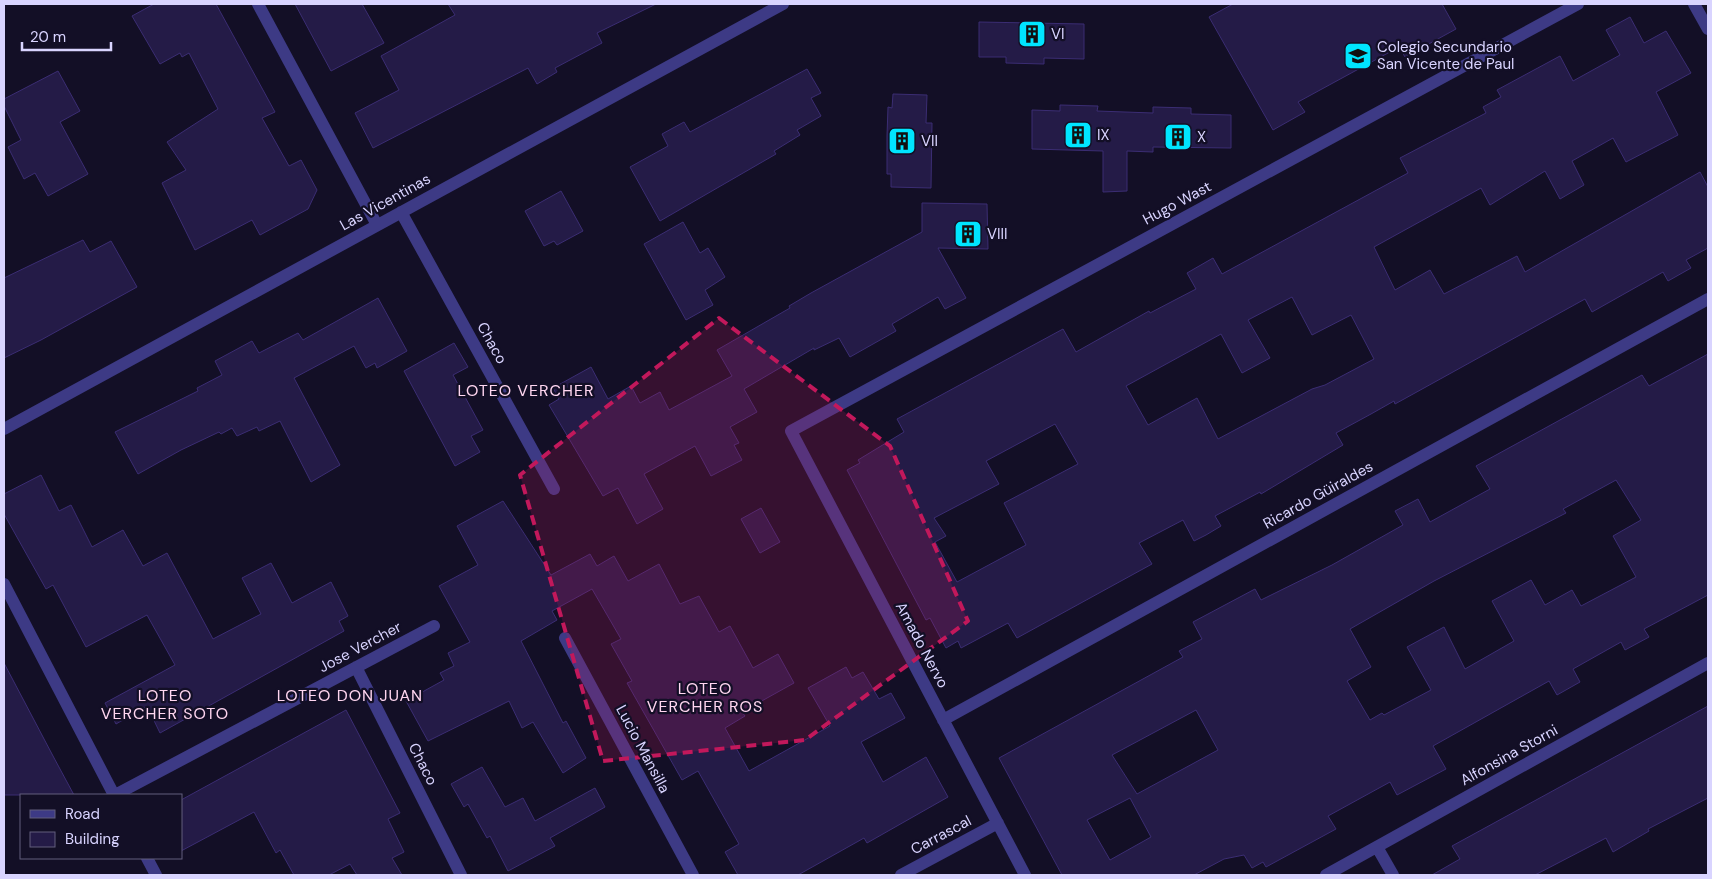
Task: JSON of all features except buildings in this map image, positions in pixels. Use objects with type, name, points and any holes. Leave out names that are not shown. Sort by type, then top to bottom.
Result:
[{"type":"street","points":[[258,4],[377,225]]},
{"type":"street","name":"Las Vicentinas","points":[[4,429],[783,4]]},
{"type":"street","name":"Hugo Wast","points":[[792,431],[1578,4]]},
{"type":"street","points":[[1694,4],[1708,29]]},
{"type":"street","name":"Chaco","points":[[401,212],[554,489]]},
{"type":"street","name":"Ricardo Güiraldes","points":[[943,720],[1708,298]]},
{"type":"street","name":"Amado Nervo","points":[[792,431],[1025,875]]},
{"type":"street","points":[[4,584],[113,794]]},
{"type":"street","name":"Jose Vercher","points":[[116,794],[434,626]]},
{"type":"street","name":"Lucio Mansilla","points":[[565,638],[693,875]]},
{"type":"street","name":"Alfonsina Storni","points":[[1326,875],[1708,663]]},
{"type":"street","name":"Chaco","points":[[356,667],[461,875]]},
{"type":"street","name":"Carrascal","points":[[900,875],[998,824]]},
{"type":"street","points":[[1377,847],[1393,875]]},
{"type":"street","points":[[148,859],[156,875]]},
{"type":"highlighted area","points":[[719,318],[890,446],[968,621],[805,740],[603,761],[520,475]]},
{"type":"place","name":"VI","points":[[1032,34]]},
{"type":"place","name":"Colegio Secundario San Vicente de Paul","points":[[1358,56]]},
{"type":"place","name":"IX","points":[[1078,135]]},
{"type":"place","name":"X","points":[[1178,137]]},
{"type":"place","name":"VII","points":[[902,141]]},
{"type":"place","name":"VIII","points":[[968,234]]},
{"type":"district","name":"LOTEO VERCHER","points":[[526,390]]},
{"type":"district","name":"LOTEO DON JUAN","points":[[350,695]]},
{"type":"district","name":"LOTEO VERCHER ROS","points":[[705,697]]},
{"type":"district","name":"LOTEO VERCHER SOTO","points":[[165,704]]}]
